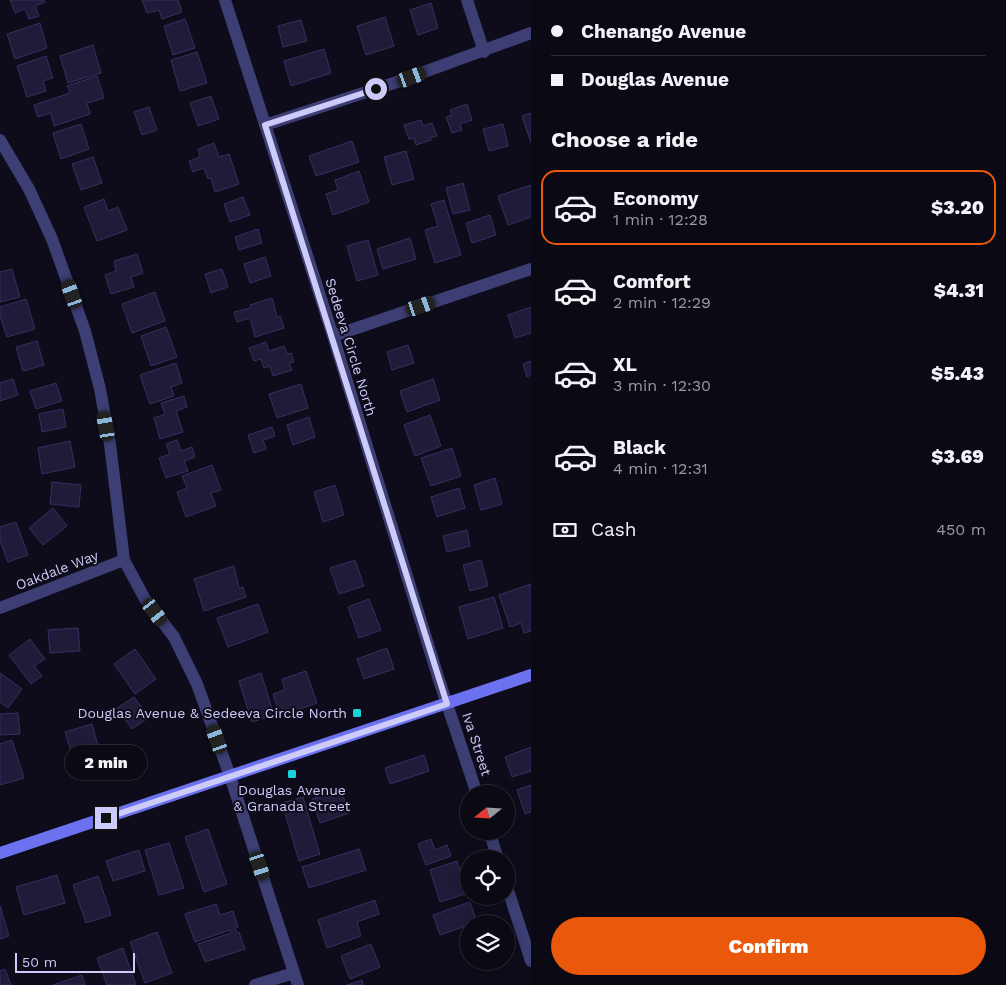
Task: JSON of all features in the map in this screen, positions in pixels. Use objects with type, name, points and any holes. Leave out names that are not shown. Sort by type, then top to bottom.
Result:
[{"type":"street","name":"Sedeeva Circle North","points":[[224,0],[447,704]]},
{"type":"street","points":[[467,0],[484,52]]},
{"type":"street","points":[[265,125],[484,52],[531,33]]},
{"type":"street","points":[[0,140],[29,189],[52,239],[85,331],[100,389],[110,444],[124,560],[145,600],[174,637],[197,684],[230,776],[296,979],[255,985]]},
{"type":"street","points":[[332,336],[531,269]]},
{"type":"street","name":"Oakdale Way","points":[[0,608],[124,560]]},
{"type":"street","points":[[0,853],[531,675]]},
{"type":"street","name":"Iva Street","points":[[447,704],[474,785]]},
{"type":"street","points":[[513,905],[531,961]]},
{"type":"building","points":[[10,0],[44,0],[45,2],[35,6],[39,16],[29,19],[25,9],[15,13]]},
{"type":"building","points":[[142,0],[178,0],[182,12],[162,19],[159,10],[147,13]]},
{"type":"building","points":[[431,3],[438,28],[418,35],[410,10]]},
{"type":"building","points":[[385,17],[394,46],[366,55],[357,26]]},
{"type":"building","points":[[185,19],[195,48],[173,55],[164,26]]},
{"type":"building","points":[[301,20],[307,41],[283,47],[278,26]]},
{"type":"building","points":[[40,23],[47,48],[15,59],[7,34]]},
{"type":"building","points":[[93,45],[101,73],[68,83],[60,56]]},
{"type":"building","points":[[324,49],[331,73],[291,86],[284,61]]},
{"type":"building","points":[[197,52],[207,83],[180,91],[171,60]]},
{"type":"building","points":[[46,56],[53,78],[43,81],[46,91],[27,97],[17,66]]},
{"type":"building","points":[[97,76],[104,98],[87,103],[90,114],[54,126],[51,113],[38,117],[34,105],[70,93],[67,86]]},
{"type":"building","points":[[211,96],[219,119],[198,126],[190,103]]},
{"type":"building","points":[[467,104],[472,120],[460,124],[462,130],[452,133],[446,117],[452,115],[450,110]]},
{"type":"building","points":[[149,107],[157,130],[142,135],[134,112]]},
{"type":"building","points":[[531,113],[531,143],[522,116]]},
{"type":"building","points":[[421,120],[423,126],[432,123],[437,136],[416,145],[414,138],[409,139],[404,125]]},
{"type":"building","points":[[81,124],[89,149],[61,159],[53,133]]},
{"type":"building","points":[[503,124],[508,146],[489,151],[483,129]]},
{"type":"building","points":[[352,141],[359,162],[316,176],[309,156]]},
{"type":"building","points":[[214,143],[219,157],[229,154],[239,184],[215,192],[211,178],[208,179],[204,168],[193,172],[189,161],[200,157],[198,149]]},
{"type":"building","points":[[406,151],[414,179],[392,185],[384,157]]},
{"type":"building","points":[[93,157],[102,183],[81,190],[72,164]]},
{"type":"building","points":[[359,171],[369,202],[333,215],[326,194],[338,190],[335,180]]},
{"type":"building","points":[[463,183],[470,210],[453,214],[446,188]]},
{"type":"building","points":[[531,185],[531,217],[508,225],[498,196]]},
{"type":"building","points":[[243,197],[250,215],[230,222],[224,204]]},
{"type":"building","points":[[104,199],[108,211],[118,207],[127,230],[97,241],[84,207]]},
{"type":"building","points":[[444,200],[461,255],[435,263],[425,230],[438,226],[431,204]]},
{"type":"building","points":[[490,215],[496,235],[472,243],[466,223]]},
{"type":"building","points":[[258,229],[262,243],[239,250],[235,237]]},
{"type":"building","points":[[410,238],[416,259],[383,269],[377,249]]},
{"type":"building","points":[[368,240],[378,275],[357,281],[347,246]]},
{"type":"building","points":[[137,254],[143,273],[131,277],[134,287],[111,294],[105,275],[116,271],[114,261]]},
{"type":"building","points":[[265,257],[271,276],[250,283],[244,264]]},
{"type":"building","points":[[12,269],[20,297],[0,302],[0,272]]},
{"type":"building","points":[[222,269],[228,287],[211,293],[205,274]]},
{"type":"building","points":[[155,292],[165,321],[132,333],[122,304]]},
{"type":"building","points":[[272,298],[277,317],[280,316],[284,328],[255,337],[250,318],[237,322],[234,312],[251,308],[250,305]]},
{"type":"building","points":[[26,299],[35,329],[7,337],[0,316],[0,307]]},
{"type":"building","points":[[531,307],[531,333],[515,338],[508,315]]},
{"type":"building","points":[[166,327],[177,357],[151,366],[141,336]]},
{"type":"building","points":[[37,341],[44,365],[23,371],[16,347]]},
{"type":"building","points":[[266,342],[269,351],[284,346],[287,354],[291,353],[294,362],[289,363],[292,370],[273,376],[270,366],[264,368],[261,359],[254,361],[249,348]]},
{"type":"building","points":[[408,345],[414,363],[392,370],[387,352]]},
{"type":"building","points":[[531,361],[531,375],[527,377],[523,364]]},
{"type":"building","points":[[176,363],[182,383],[171,387],[174,396],[150,404],[140,375]]},
{"type":"building","points":[[13,379],[18,395],[0,401],[0,383]]},
{"type":"building","points":[[433,379],[440,400],[407,412],[400,391]]},
{"type":"building","points":[[56,383],[62,401],[36,409],[30,391]]},
{"type":"building","points":[[301,384],[308,408],[277,418],[269,394]]},
{"type":"building","points":[[184,396],[187,407],[176,411],[183,432],[160,439],[154,418],[165,414],[161,403]]},
{"type":"building","points":[[63,409],[66,427],[42,432],[39,414]]},
{"type":"building","points":[[430,415],[441,446],[415,456],[404,425]]},
{"type":"building","points":[[309,417],[315,437],[293,445],[287,425]]},
{"type":"building","points":[[272,427],[275,436],[263,440],[266,449],[254,453],[248,435]]},
{"type":"building","points":[[177,440],[181,451],[192,447],[195,457],[184,461],[188,471],[166,478],[159,458],[170,454],[166,444]]},
{"type":"building","points":[[70,441],[75,467],[42,474],[38,448]]},
{"type":"building","points":[[452,448],[461,476],[431,486],[421,458]]},
{"type":"building","points":[[212,465],[221,490],[211,493],[216,506],[186,517],[177,492],[187,488],[182,476]]},
{"type":"building","points":[[495,478],[502,504],[481,510],[474,485]]},
{"type":"building","points":[[52,482],[81,485],[79,507],[50,504]]},
{"type":"building","points":[[335,485],[344,515],[323,522],[314,492]]},
{"type":"building","points":[[459,488],[465,508],[437,517],[431,497]]},
{"type":"building","points":[[53,508],[67,526],[43,545],[29,528]]},
{"type":"building","points":[[16,522],[28,555],[8,562],[0,541],[0,527]]},
{"type":"building","points":[[467,530],[470,546],[447,552],[443,536]]},
{"type":"building","points":[[355,560],[364,586],[339,594],[330,568]]},
{"type":"building","points":[[481,560],[488,586],[470,591],[463,565]]},
{"type":"building","points":[[234,566],[239,588],[243,587],[246,597],[204,611],[194,579]]},
{"type":"building","points":[[531,584],[531,631],[524,633],[521,623],[510,627],[499,595]]},
{"type":"building","points":[[494,597],[503,628],[468,639],[459,607]]},
{"type":"building","points":[[369,599],[381,630],[359,638],[348,607]]},
{"type":"building","points":[[258,604],[268,632],[228,647],[217,618]]},
{"type":"building","points":[[78,628],[80,651],[50,653],[48,630]]},
{"type":"building","points":[[30,639],[45,659],[34,666],[42,676],[31,684],[9,655]]},
{"type":"building","points":[[387,648],[394,669],[364,679],[357,659]]},
{"type":"building","points":[[135,649],[156,679],[135,694],[114,664]]},
{"type":"building","points":[[306,671],[317,703],[280,716],[273,694],[285,690],[282,679]]},
{"type":"building","points":[[0,673],[22,689],[8,708],[0,702]]},
{"type":"building","points":[[261,673],[274,715],[252,722],[239,681]]},
{"type":"building","points":[[134,697],[149,717],[132,729],[117,708]]},
{"type":"building","points":[[18,713],[20,734],[0,735],[0,714]]},
{"type":"building","points":[[92,724],[101,757],[75,765],[65,732]]},
{"type":"building","points":[[12,740],[24,778],[0,785],[0,744]]},
{"type":"building","points":[[531,747],[531,771],[512,777],[505,757]]},
{"type":"building","points":[[424,755],[429,771],[390,784],[385,768]]},
{"type":"building","points":[[531,785],[531,812],[525,814],[517,790]]},
{"type":"building","points":[[340,787],[349,813],[320,823],[312,799],[331,793],[330,790]]},
{"type":"building","points":[[303,797],[320,854],[299,861],[282,803]]},
{"type":"building","points":[[208,829],[227,884],[204,892],[185,837]]},
{"type":"building","points":[[431,839],[435,850],[447,845],[451,856],[426,865],[418,844]]},
{"type":"building","points":[[169,843],[184,888],[159,895],[145,850]]},
{"type":"building","points":[[359,849],[366,870],[309,888],[302,867]]},
{"type":"building","points":[[139,850],[145,871],[113,881],[106,861]]},
{"type":"building","points":[[457,861],[460,870],[460,896],[440,902],[430,870]]},
{"type":"building","points":[[57,875],[65,903],[24,915],[16,887]]},
{"type":"building","points":[[98,876],[111,915],[86,923],[73,885]]},
{"type":"building","points":[[375,900],[379,914],[357,922],[361,936],[327,948],[318,920]]},
{"type":"building","points":[[216,904],[220,915],[233,911],[238,927],[235,928],[237,933],[239,932],[245,949],[205,962],[198,944],[231,933],[230,930],[195,942],[185,914]]},
{"type":"building","points":[[461,905],[471,905],[475,915],[460,915],[460,928],[440,935],[433,915]]},
{"type":"building","points":[[0,906],[9,936],[0,939]]},
{"type":"building","points":[[157,932],[172,973],[145,983],[130,942]]},
{"type":"building","points":[[371,944],[380,967],[350,979],[341,956]]},
{"type":"building","points":[[123,948],[136,985],[107,985],[97,958]]},
{"type":"building","points":[[5,969],[11,985],[0,985],[0,971]]},
{"type":"building","points":[[82,975],[85,985],[53,985]]},
{"type":"building","points":[[362,980],[363,985],[347,985]]},
{"type":"place","name":"Douglas Avenue & Sedeeva Circle North","points":[[357,713]]},
{"type":"place","name":"Douglas Avenue & Granada Street","points":[[292,774]]},
{"type":"route","points":[[106,818],[447,704],[265,125],[376,89]]}]
